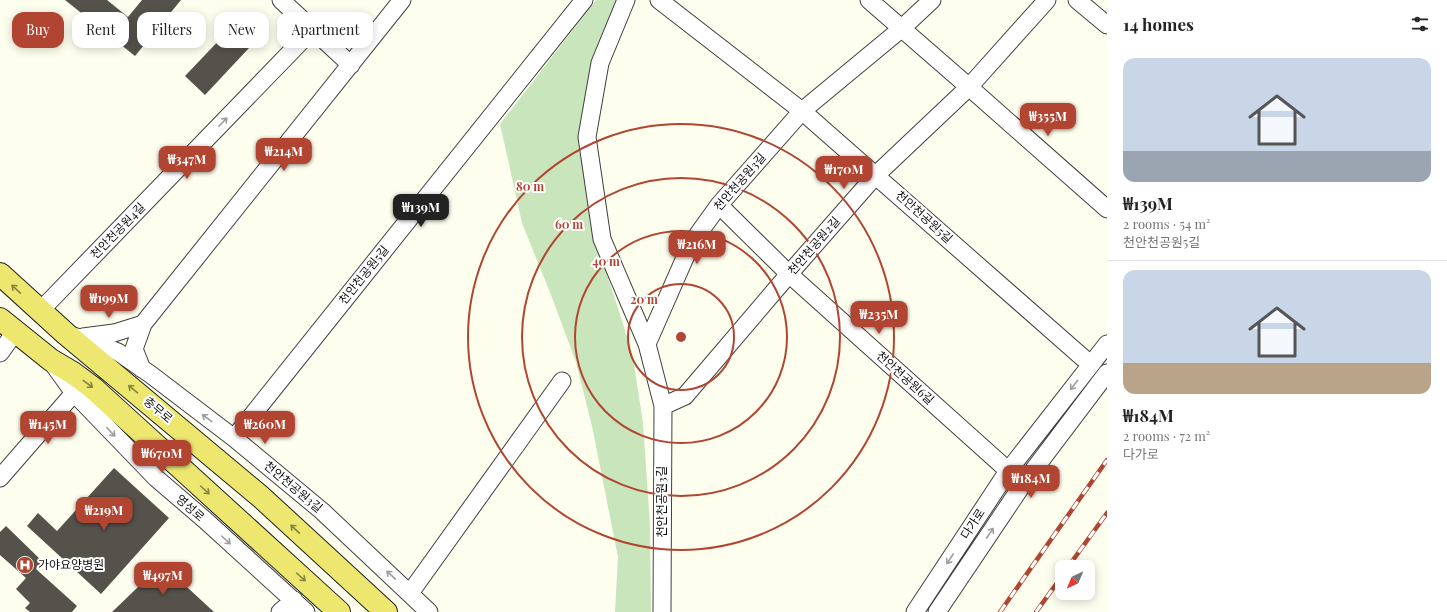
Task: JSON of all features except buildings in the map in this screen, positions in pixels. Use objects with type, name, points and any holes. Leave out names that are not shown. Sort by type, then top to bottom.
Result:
[{"type":"main road","name":"충무로","points":[[0,274],[40,311],[73,336],[261,497],[386,612]]},
{"type":"main road","points":[[7,326],[51,360],[73,373],[93,388],[339,612]]},
{"type":"street","points":[[281,0],[294,12]]},
{"type":"street","points":[[142,369],[134,349],[143,324],[402,0]]},
{"type":"street","name":"천안천공원5길","points":[[234,438],[584,0]]},
{"type":"street","points":[[626,0],[600,63],[587,137],[602,240],[647,344]]},
{"type":"street","name":"천안천공원5길","points":[[659,0],[802,111],[1090,364]]},
{"type":"street","points":[[869,0],[1107,209]]},
{"type":"street","name":"천안천공원3길","points":[[662,612],[663,406],[647,344],[691,244],[718,205],[802,111],[901,29],[932,0]]},
{"type":"street","name":"천안천공원2길","points":[[663,406],[685,396],[876,175],[969,87],[1047,0]]},
{"type":"street","points":[[1076,0],[1107,25]]},
{"type":"street","name":"천안천공원4길","points":[[40,311],[295,48]]},
{"type":"street","points":[[334,48],[351,64]]},
{"type":"street","name":"천안천공원6길","points":[[718,205],[789,274],[1023,484]]},
{"type":"street","points":[[73,336],[114,333],[143,324]]},
{"type":"street","points":[[0,353],[7,326]]},
{"type":"street","name":"천안천공원3길","points":[[73,336],[91,341],[118,352],[234,438],[322,511],[429,612]]},
{"type":"street","name":"다가로","points":[[915,612],[1008,470],[1107,344]]},
{"type":"street","name":"영성로","points":[[51,360],[74,393],[156,478],[300,606]]},
{"type":"street","name":"다가로","points":[[937,612],[1023,484],[1107,373]]},
{"type":"street","points":[[410,593],[562,381]]},
{"type":"street","points":[[0,478],[74,393]]},
{"type":"street","points":[[280,612],[300,606]]},
{"type":"green space","points":[[596,0],[618,0],[594,58],[596,240],[632,352],[643,423],[650,524],[651,612],[615,612],[618,557],[592,426],[576,362],[522,223],[500,124]]},
{"type":"railway","points":[[1000,612],[1107,460]]},
{"type":"railway","points":[[1073,560],[1107,513]]},
{"type":"railway","points":[[1036,612],[1055,586]]},
{"type":"place","name":"가야요양병원","points":[[25,565]]}]
